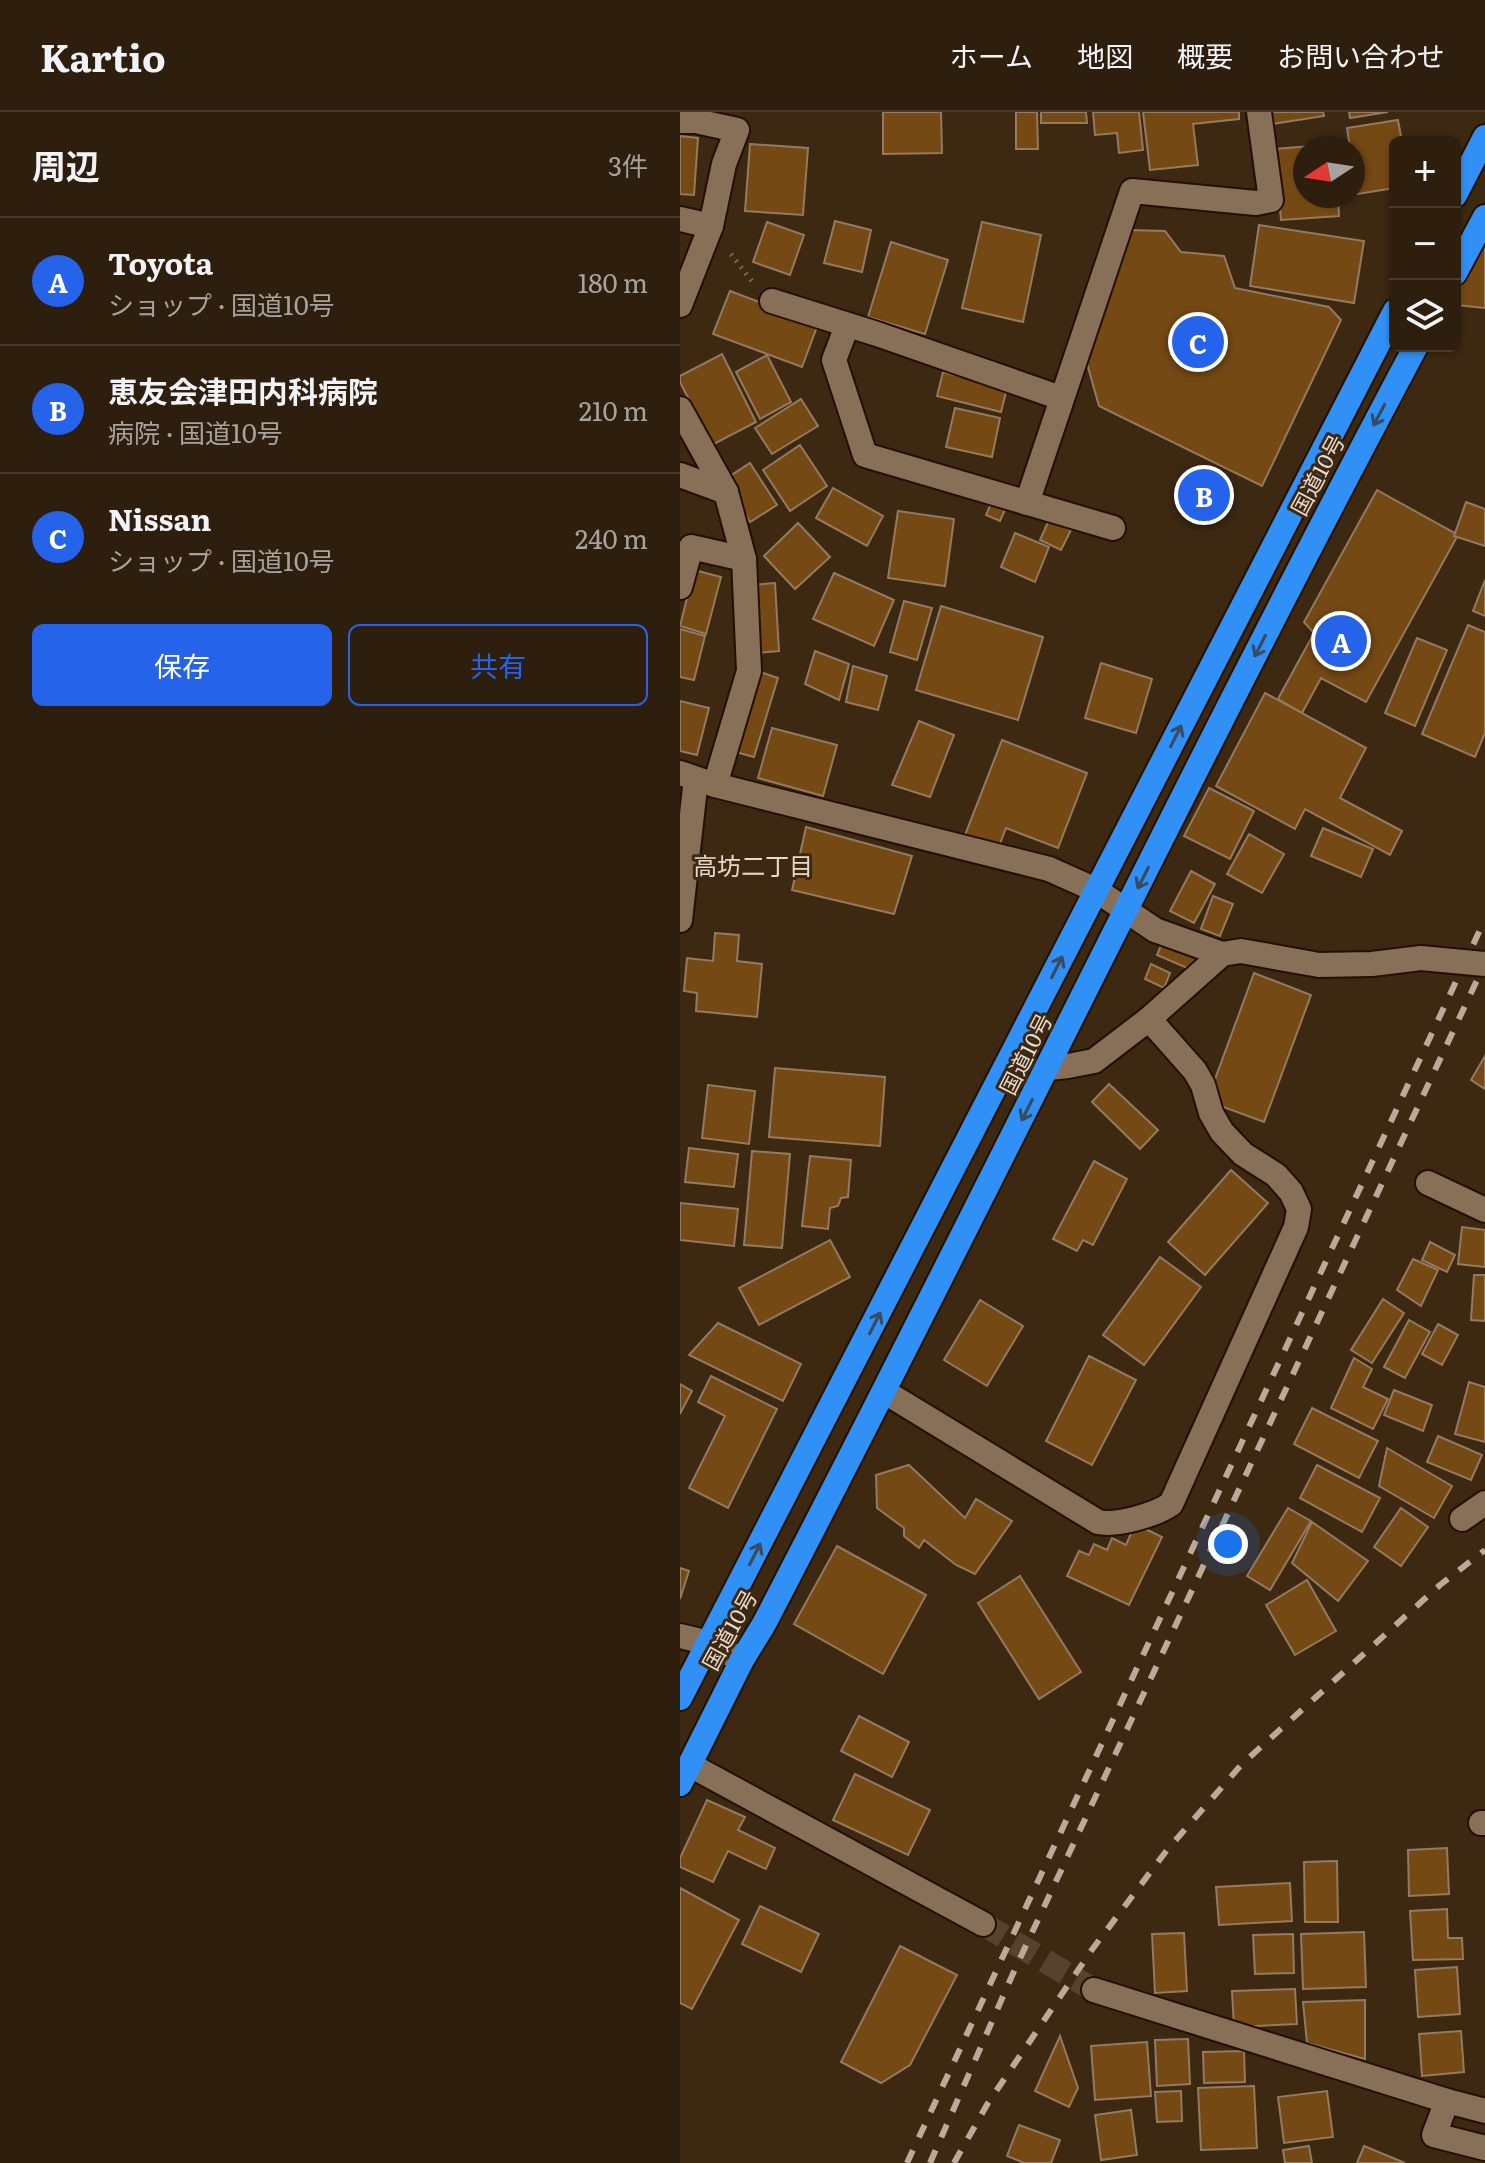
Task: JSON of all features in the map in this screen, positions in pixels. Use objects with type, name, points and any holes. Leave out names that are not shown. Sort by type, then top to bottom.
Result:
[{"type":"highway","points":[[1461,183],[1485,137]]},
{"type":"highway","points":[[1461,262],[1485,217]]},
{"type":"highway","name":"国道10号","points":[[680,1698],[1389,323]]},
{"type":"highway","name":"国道10号","points":[[685,1775],[742,1660],[764,1624],[885,1392],[1329,510],[1413,352]]},
{"type":"street","points":[[1027,503],[1132,191],[1256,203],[1271,200],[1259,112]]},
{"type":"street","points":[[680,121],[696,121],[737,130],[724,164],[711,226],[680,305]]},
{"type":"street","points":[[680,219],[711,226]]},
{"type":"street","points":[[772,301],[1061,398]]},
{"type":"street","points":[[847,326],[834,360],[865,455],[1113,528]]},
{"type":"street","points":[[680,409],[726,492],[744,559],[749,671],[697,779],[680,920]]},
{"type":"street","points":[[680,475],[726,492]]},
{"type":"street","points":[[680,587],[691,547],[744,559]]},
{"type":"street","points":[[697,779],[1049,869],[1096,890],[1155,930],[1222,954],[1241,951],[1319,965],[1372,964],[1421,958],[1485,964]]},
{"type":"street","points":[[1048,1068],[1094,1061],[1149,1019],[1222,954]]},
{"type":"street","points":[[885,1392],[1098,1522],[1116,1523],[1159,1511],[1171,1504],[1296,1227],[1299,1209],[1291,1192],[1276,1175],[1243,1154],[1222,1132],[1195,1071],[1149,1019]]},
{"type":"street","points":[[1428,1183],[1485,1210]]},
{"type":"street","points":[[1462,1519],[1485,1503]]},
{"type":"street","points":[[680,1636],[709,1643],[742,1660]]},
{"type":"street","points":[[685,1775],[983,1924]]},
{"type":"street","points":[[1094,1990],[1485,2111]]},
{"type":"street","points":[[1447,2101],[1434,2135],[1485,2148]]},
{"type":"path","points":[[711,226],[756,287],[772,301]]},
{"type":"building","points":[[883,112],[941,112],[942,153],[883,154]]},
{"type":"building","points":[[1016,112],[1037,112],[1038,149],[1016,149]]},
{"type":"building","points":[[1041,112],[1086,112],[1087,123],[1041,123]]},
{"type":"building","points":[[1093,112],[1139,112],[1143,150],[1119,153],[1117,133],[1095,135]]},
{"type":"building","points":[[1143,112],[1239,112],[1239,119],[1193,124],[1198,165],[1150,170]]},
{"type":"building","points":[[1270,112],[1323,112],[1324,116],[1272,124]]},
{"type":"building","points":[[1349,112],[1388,112],[1350,118]]},
{"type":"building","points":[[1398,120],[1401,136],[1389,136],[1389,189],[1365,193],[1365,136],[1348,136],[1347,128]]},
{"type":"building","points":[[680,136],[698,138],[694,195],[680,194]]},
{"type":"building","points":[[750,144],[808,148],[803,215],[745,211]]},
{"type":"building","points":[[1293,147],[1293,208],[1339,208],[1339,216],[1281,220],[1275,149]]},
{"type":"building","points":[[835,221],[871,230],[862,272],[824,263]]},
{"type":"building","points":[[767,222],[804,235],[790,275],[753,262]]},
{"type":"building","points":[[982,222],[1041,235],[1023,322],[962,308]]},
{"type":"building","points":[[1259,225],[1364,241],[1354,303],[1250,286]]},
{"type":"building","points":[[1129,230],[1165,231],[1181,252],[1224,256],[1235,288],[1329,307],[1341,320],[1262,486],[1099,406],[1084,353]]},
{"type":"building","points":[[1463,237],[1485,239],[1485,308],[1461,306]]},
{"type":"building","points":[[891,242],[948,260],[925,334],[868,317]]},
{"type":"building","points":[[730,291],[818,324],[802,367],[713,334]]},
{"type":"building","points":[[722,354],[756,422],[712,445],[680,382],[680,376]]},
{"type":"building","points":[[767,355],[791,402],[760,419],[736,372]]},
{"type":"building","points":[[943,372],[1007,388],[1001,412],[937,396]]},
{"type":"building","points":[[801,399],[818,426],[772,454],[755,428]]},
{"type":"building","points":[[955,408],[1000,418],[992,457],[946,447]]},
{"type":"building","points":[[800,445],[827,486],[790,511],[763,470]]},
{"type":"building","points":[[750,463],[777,505],[750,522],[724,480]]},
{"type":"building","points":[[1000,483],[1014,489],[1000,521],[986,515]]},
{"type":"building","points":[[833,488],[883,516],[867,546],[816,518]]},
{"type":"building","points":[[1377,490],[1458,535],[1366,702],[1321,678],[1302,713],[1278,699],[1314,633],[1304,622]]},
{"type":"building","points":[[1466,502],[1485,509],[1485,546],[1454,536]]},
{"type":"building","points":[[898,511],[954,519],[945,586],[888,578]]},
{"type":"building","points":[[1049,520],[1071,530],[1061,550],[1040,540]]},
{"type":"building","points":[[798,523],[830,557],[795,589],[764,556]]},
{"type":"building","points":[[1015,533],[1049,547],[1035,582],[1001,567]]},
{"type":"building","points":[[694,570],[721,577],[706,634],[680,626]]},
{"type":"building","points":[[834,573],[894,600],[874,646],[813,619]]},
{"type":"building","points":[[1485,580],[1485,616],[1473,611]]},
{"type":"building","points":[[775,583],[779,651],[755,653],[751,585]]},
{"type":"building","points":[[904,601],[932,608],[917,660],[890,652]]},
{"type":"building","points":[[941,606],[1043,637],[1018,720],[916,690]]},
{"type":"building","points":[[1468,625],[1485,632],[1485,733],[1475,757],[1422,734]]},
{"type":"building","points":[[680,629],[705,636],[694,680],[680,677]]},
{"type":"building","points":[[1417,638],[1447,650],[1415,726],[1385,713]]},
{"type":"building","points":[[815,651],[849,664],[839,700],[805,684]]},
{"type":"building","points":[[1101,663],[1152,679],[1136,733],[1085,718]]},
{"type":"building","points":[[853,666],[887,676],[878,710],[846,702]]},
{"type":"building","points":[[757,671],[778,678],[754,757],[732,751]]},
{"type":"building","points":[[1265,693],[1366,748],[1340,798],[1402,831],[1390,855],[1305,809],[1295,829],[1216,786]]},
{"type":"building","points":[[680,701],[709,708],[697,755],[680,751]]},
{"type":"building","points":[[919,721],[954,735],[930,797],[892,785]]},
{"type":"building","points":[[772,728],[837,745],[823,796],[758,778]]},
{"type":"building","points":[[1002,740],[1087,773],[1058,848],[1006,828],[998,849],[965,835]]},
{"type":"building","points":[[1209,788],[1254,811],[1230,859],[1184,836]]},
{"type":"building","points":[[806,827],[912,856],[894,914],[792,890]]},
{"type":"building","points":[[1323,828],[1373,849],[1361,877],[1311,856]]},
{"type":"building","points":[[1249,834],[1284,854],[1262,893],[1227,874]]},
{"type":"building","points":[[1191,871],[1215,884],[1194,923],[1170,911]]},
{"type":"building","points":[[1213,896],[1233,904],[1220,936],[1201,929]]},
{"type":"building","points":[[715,933],[739,935],[737,961],[762,964],[757,1017],[696,1011],[697,993],[684,991],[687,958],[713,961]]},
{"type":"building","points":[[1165,936],[1202,951],[1194,971],[1157,955]]},
{"type":"building","points":[[1151,964],[1170,973],[1164,988],[1145,979]]},
{"type":"building","points":[[1254,973],[1311,995],[1264,1122],[1207,1101]]},
{"type":"building","points":[[1485,1056],[1485,1089],[1471,1080]]},
{"type":"building","points":[[775,1068],[885,1077],[880,1146],[769,1137]]},
{"type":"building","points":[[1109,1084],[1158,1130],[1140,1149],[1092,1102]]},
{"type":"building","points":[[708,1085],[755,1091],[749,1144],[702,1138]]},
{"type":"building","points":[[689,1148],[738,1154],[734,1187],[685,1182]]},
{"type":"building","points":[[752,1151],[790,1154],[782,1248],[744,1245]]},
{"type":"building","points":[[810,1156],[851,1160],[848,1197],[841,1198],[838,1206],[830,1208],[828,1229],[802,1226]]},
{"type":"building","points":[[1094,1161],[1127,1179],[1093,1245],[1083,1240],[1077,1251],[1053,1239]]},
{"type":"building","points":[[1231,1170],[1268,1203],[1205,1275],[1168,1242]]},
{"type":"building","points":[[680,1203],[738,1209],[734,1246],[680,1240]]},
{"type":"building","points":[[1462,1227],[1485,1230],[1485,1267],[1458,1264]]},
{"type":"building","points":[[830,1240],[850,1277],[759,1325],[739,1288]]},
{"type":"building","points":[[1430,1242],[1455,1255],[1447,1272],[1422,1260]]},
{"type":"building","points":[[1160,1257],[1201,1287],[1144,1365],[1103,1335]]},
{"type":"building","points":[[1413,1259],[1438,1270],[1421,1306],[1397,1290]]},
{"type":"building","points":[[1474,1275],[1485,1275],[1485,1321],[1471,1320]]},
{"type":"building","points":[[1383,1299],[1404,1313],[1372,1363],[1351,1350]]},
{"type":"building","points":[[980,1300],[1023,1326],[987,1386],[944,1360]]},
{"type":"building","points":[[1409,1320],[1430,1332],[1405,1378],[1384,1367]]},
{"type":"building","points":[[718,1323],[801,1364],[783,1401],[689,1355]]},
{"type":"building","points":[[1438,1324],[1458,1335],[1442,1365],[1422,1354]]},
{"type":"building","points":[[1089,1356],[1136,1380],[1092,1465],[1046,1441]]},
{"type":"building","points":[[1354,1358],[1372,1369],[1363,1387],[1388,1399],[1373,1429],[1331,1408]]},
{"type":"building","points":[[711,1376],[777,1409],[728,1508],[689,1488],[725,1416],[698,1402]]},
{"type":"building","points":[[1469,1382],[1485,1387],[1485,1442],[1455,1434]]},
{"type":"building","points":[[680,1384],[692,1391],[680,1414]]},
{"type":"building","points":[[1394,1390],[1432,1405],[1423,1431],[1384,1415]]},
{"type":"building","points":[[1312,1408],[1378,1441],[1359,1478],[1294,1444]]},
{"type":"building","points":[[1438,1436],[1482,1455],[1471,1480],[1427,1462]]},
{"type":"building","points":[[1387,1448],[1452,1486],[1434,1518],[1379,1486]]},
{"type":"building","points":[[909,1465],[965,1518],[976,1499],[1012,1521],[975,1574],[956,1565],[924,1540],[919,1548],[904,1536],[904,1528],[877,1508],[876,1475]]},
{"type":"building","points":[[1317,1465],[1380,1498],[1362,1532],[1300,1498]]},
{"type":"building","points":[[1288,1508],[1311,1521],[1270,1590],[1247,1576]]},
{"type":"building","points":[[1401,1508],[1428,1527],[1401,1566],[1374,1547]]},
{"type":"building","points":[[1312,1522],[1368,1561],[1338,1601],[1292,1563]]},
{"type":"building","points":[[1135,1524],[1162,1537],[1129,1605],[1067,1576],[1079,1551],[1089,1555],[1094,1544],[1107,1550],[1112,1538],[1126,1545]]},
{"type":"building","points":[[837,1546],[926,1595],[883,1674],[794,1624]]},
{"type":"building","points":[[680,1568],[689,1571],[680,1599]]},
{"type":"building","points":[[1020,1576],[1081,1672],[1039,1699],[978,1603]]},
{"type":"building","points":[[1307,1580],[1336,1631],[1295,1655],[1266,1605]]},
{"type":"building","points":[[859,1716],[909,1742],[892,1777],[841,1751]]},
{"type":"building","points":[[855,1774],[930,1810],[908,1855],[833,1820]]},
{"type":"building","points":[[707,1800],[745,1817],[738,1830],[775,1848],[766,1869],[728,1851],[713,1882],[680,1867],[680,1858]]},
{"type":"building","points":[[1447,1848],[1449,1894],[1409,1896],[1408,1850]]},
{"type":"building","points":[[1337,1861],[1338,1922],[1305,1922],[1304,1862]]},
{"type":"building","points":[[1290,1883],[1292,1921],[1219,1925],[1216,1887]]},
{"type":"building","points":[[680,1888],[739,1920],[692,2009],[680,2003]]},
{"type":"building","points":[[760,1906],[819,1934],[801,1972],[742,1944]]},
{"type":"building","points":[[1447,1909],[1448,1938],[1462,1938],[1463,1959],[1413,1960],[1410,1911]]},
{"type":"building","points":[[1364,1932],[1366,1987],[1303,1989],[1301,1934]]},
{"type":"building","points":[[1184,1933],[1187,1991],[1155,1993],[1152,1934]]},
{"type":"building","points":[[1293,1934],[1294,1973],[1255,1974],[1253,1935]]},
{"type":"building","points":[[900,1946],[957,1975],[910,2065],[881,2083],[841,2062]]},
{"type":"building","points":[[1457,1967],[1460,2014],[1418,2017],[1415,1970]]},
{"type":"building","points":[[1295,1989],[1297,2024],[1234,2027],[1232,1991]]},
{"type":"building","points":[[1365,2000],[1365,2059],[1307,2043],[1303,2002]]},
{"type":"building","points":[[1461,2031],[1464,2072],[1422,2076],[1419,2034]]},
{"type":"building","points":[[1060,2036],[1078,2088],[1069,2107],[1035,2091]]},
{"type":"building","points":[[1188,2039],[1190,2084],[1157,2086],[1155,2040]]},
{"type":"building","points":[[1147,2042],[1151,2096],[1095,2100],[1091,2046]]},
{"type":"building","points":[[1244,2051],[1245,2082],[1204,2083],[1203,2052]]},
{"type":"building","points":[[1254,2086],[1257,2148],[1201,2150],[1198,2088]]},
{"type":"building","points":[[1181,2091],[1182,2121],[1157,2122],[1155,2092]]},
{"type":"building","points":[[1327,2091],[1333,2137],[1284,2143],[1278,2097]]},
{"type":"building","points":[[1131,2110],[1137,2155],[1101,2160],[1095,2115]]},
{"type":"building","points":[[1019,2125],[1060,2140],[1051,2163],[1024,2163],[1007,2156]]},
{"type":"building","points":[[1309,2146],[1312,2163],[1285,2163],[1283,2150]]},
{"type":"building","points":[[1364,2146],[1405,2163],[1357,2163]]},
{"type":"tunnel","points":[[983,1924],[1094,1990]]},
{"type":"railway","points":[[907,2163],[1485,919]]},
{"type":"railway","points":[[930,2163],[1015,1969],[1485,963]]},
{"type":"railway","points":[[954,2163],[988,2103],[1091,1951],[1167,1850],[1242,1764],[1440,1585],[1485,1550]]},
{"type":"place","name":"Nissan","points":[[1198,342]]},
{"type":"place","name":"恵友会津田内科病院","points":[[1204,495]]},
{"type":"place","name":"Toyota","points":[[1341,641]]},
{"type":"district","name":"高坊二丁目","points":[[753,867]]}]
